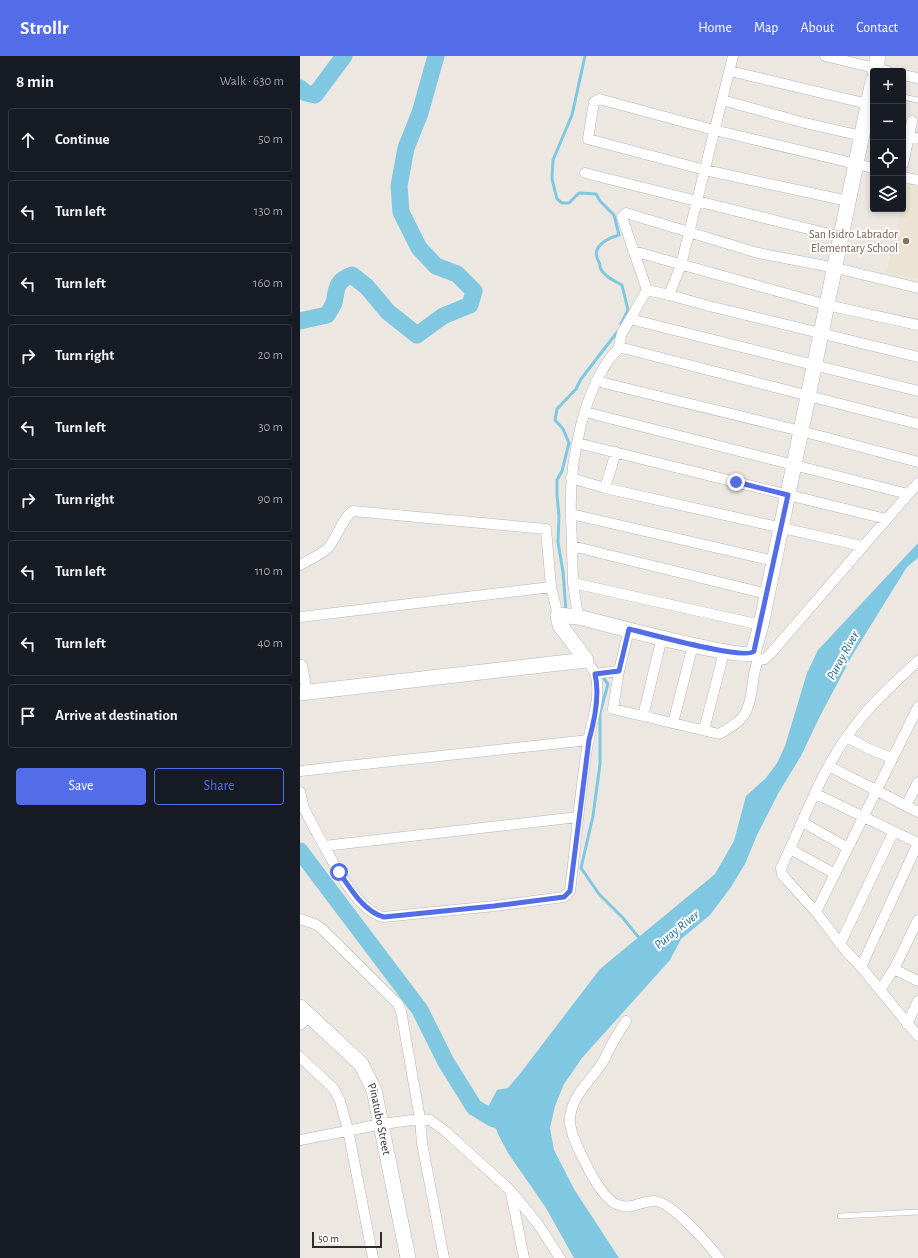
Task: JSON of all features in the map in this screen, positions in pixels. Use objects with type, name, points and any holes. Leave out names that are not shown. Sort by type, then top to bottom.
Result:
[{"type":"street","points":[[669,295],[680,265],[689,233],[733,56]]},
{"type":"street","points":[[825,56],[870,77]]},
{"type":"street","points":[[730,71],[870,79]]},
{"type":"street","points":[[906,76],[918,78]]},
{"type":"street","points":[[848,201],[705,170],[588,139],[594,102],[599,100],[714,130],[870,167]]},
{"type":"street","points":[[722,100],[862,136]]},
{"type":"street","points":[[647,290],[622,333],[618,349],[596,381],[585,412],[570,478],[573,582],[568,616],[560,625],[586,660],[606,673],[613,709],[719,734],[734,725],[746,712],[767,594],[870,101]]},
{"type":"street","points":[[906,157],[914,137],[912,120]]},
{"type":"street","points":[[585,173],[841,237]]},
{"type":"street","points":[[906,178],[918,180]]},
{"type":"street","points":[[647,290],[632,251],[622,217],[626,213],[758,253],[836,268],[918,288]]},
{"type":"street","points":[[632,251],[827,305],[918,325]]},
{"type":"street","points":[[647,290],[918,357]]},
{"type":"street","points":[[630,319],[918,390]]},
{"type":"street","points":[[618,349],[623,348],[918,424]]},
{"type":"street","points":[[596,381],[801,431],[918,462]]},
{"type":"street","points":[[585,412],[908,494]]},
{"type":"street","points":[[577,443],[886,519]]},
{"type":"street","points":[[605,488],[616,452]]},
{"type":"street","points":[[570,478],[605,488],[862,546]]},
{"type":"street","points":[[300,565],[327,549],[339,532],[347,514],[353,511],[546,530],[551,587],[568,616],[724,652],[749,654],[765,659],[918,483]]},
{"type":"street","points":[[571,514],[774,561]]},
{"type":"street","points":[[572,546],[767,594]]},
{"type":"street","points":[[573,582],[761,625]]},
{"type":"street","points":[[300,617],[551,587]]},
{"type":"street","points":[[300,792],[304,809],[344,880],[364,905],[378,916],[384,917],[494,906],[564,897],[568,895],[570,891],[578,817],[589,740],[593,725],[597,686],[606,673],[629,629]]},
{"type":"street","points":[[643,716],[662,637]]},
{"type":"street","points":[[673,723],[693,644]]},
{"type":"street","points":[[704,730],[724,652]]},
{"type":"street","points":[[302,665],[303,693],[586,660]]},
{"type":"street","points":[[918,660],[875,702],[847,737],[829,766],[781,868],[782,874],[816,912],[840,944],[918,1036]]},
{"type":"street","points":[[816,912],[918,707]]},
{"type":"street","points":[[847,737],[869,749],[892,758]]},
{"type":"street","points":[[300,771],[589,740]]},
{"type":"street","points":[[829,766],[918,812]]},
{"type":"street","points":[[906,806],[918,782]]},
{"type":"street","points":[[816,794],[893,833],[918,843],[861,967]]},
{"type":"street","points":[[324,846],[578,817]]},
{"type":"street","points":[[802,822],[848,848]]},
{"type":"street","points":[[840,944],[893,833]]},
{"type":"street","points":[[790,849],[835,874]]},
{"type":"street","points":[[300,919],[315,924],[322,929],[398,1004],[403,1017],[406,1047],[420,1119],[422,1143],[444,1258]]},
{"type":"street","points":[[880,990],[894,969],[918,920]]},
{"type":"street","points":[[894,969],[918,981]]},
{"type":"street","points":[[907,1024],[918,1001]]},
{"type":"street","name":"Pinatubo Street","points":[[303,1016],[361,1064],[374,1090],[408,1258]]},
{"type":"street","points":[[626,1021],[604,1058],[575,1100],[570,1119],[580,1153],[599,1187],[614,1203],[634,1207],[648,1201],[662,1202],[675,1212],[719,1258]]},
{"type":"street","points":[[300,1058],[334,1089],[340,1101],[348,1130],[373,1258]]},
{"type":"street","points":[[300,1140],[382,1124],[420,1119],[430,1120],[445,1131],[511,1191],[538,1224],[560,1258]]},
{"type":"street","points":[[511,1191],[524,1258]]},
{"type":"lane","points":[[906,98],[918,100]]},
{"type":"lane","points":[[840,1216],[918,1212]]},
{"type":"shaded area","name":"San Isidro Labrador Elementary School","points":[[908,185],[918,187],[918,280],[886,272],[901,212],[906,212],[906,193]]},
{"type":"water","name":"Puray River","points":[[918,543],[918,558],[907,567],[853,654],[820,716],[801,756],[779,792],[757,835],[745,864],[731,887],[710,915],[681,939],[670,960],[582,1058],[564,1084],[555,1106],[550,1128],[554,1150],[574,1189],[619,1258],[574,1258],[546,1208],[508,1153],[498,1134],[488,1107],[497,1090],[508,1088],[519,1075],[600,969],[715,874],[734,841],[746,796],[766,778],[777,763],[785,746],[807,673],[818,650]]},
{"type":"waterway","points":[[300,88],[306,93],[315,95],[344,56]]},
{"type":"waterway","points":[[300,321],[327,315],[334,303],[338,286],[342,280],[352,275],[367,287],[388,312],[417,335],[443,316],[470,305],[474,291],[457,274],[436,266],[419,248],[401,212],[399,186],[406,148],[420,113],[436,56]]},
{"type":"waterway","points":[[585,56],[572,115],[553,160],[552,179],[557,199],[562,203],[569,203],[579,193],[596,194],[600,201],[614,215],[619,235],[605,241],[596,252],[600,267],[604,273],[622,285],[628,310],[621,324]]},
{"type":"waterway","points":[[566,611],[563,572],[558,542],[559,516],[557,480],[562,471],[569,443],[563,429],[555,420],[557,409],[576,389],[581,379],[618,331]]},
{"type":"waterway","points":[[602,676],[608,684],[600,713],[600,764],[593,816],[581,868],[599,894],[623,918],[640,939]]},
{"type":"waterway","points":[[300,851],[420,1010],[446,1062],[474,1107],[492,1118],[508,1124]]},
{"type":"place","name":"San Isidro Labrador Elementary School","points":[[906,241]]},
{"type":"route","points":[[339,872],[364,905],[378,916],[384,917],[494,906],[564,897],[568,895],[570,891],[578,817],[589,740],[593,725],[597,686],[595,674],[619,671],[629,629],[724,652],[752,654],[754,651],[761,625],[788,495],[736,482]]}]
